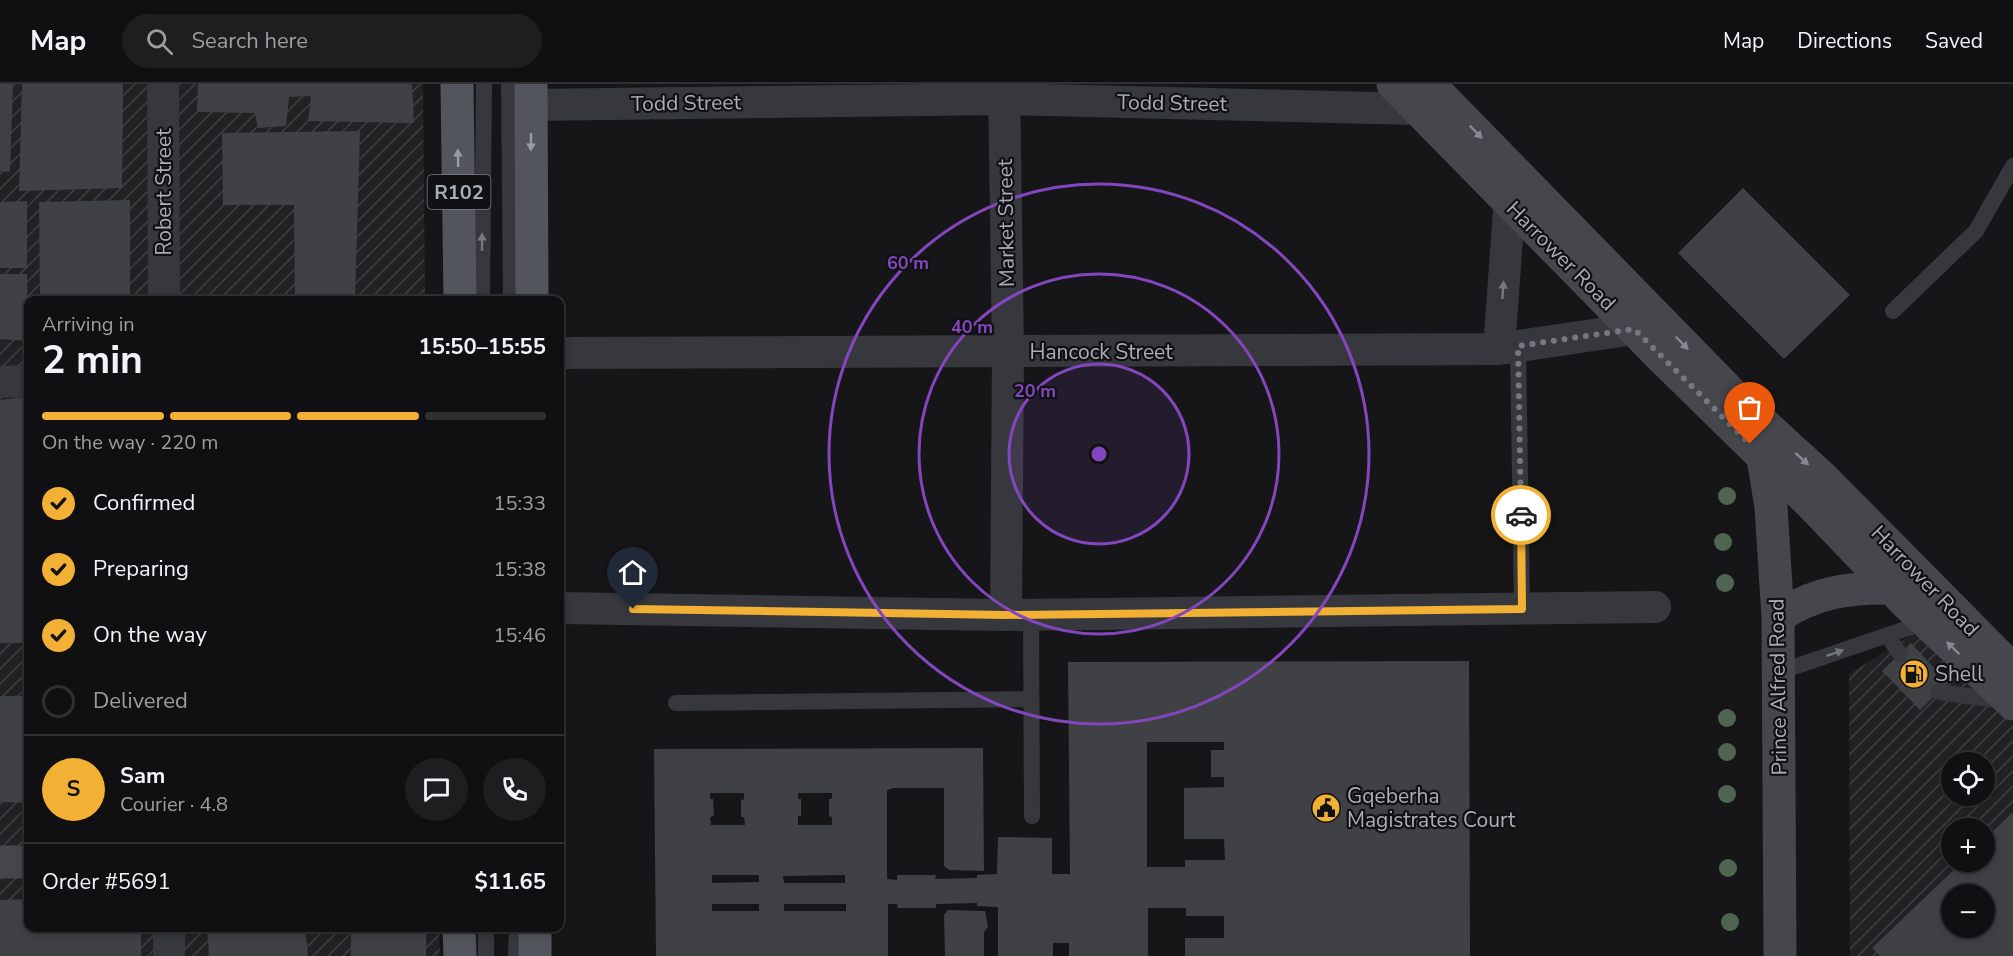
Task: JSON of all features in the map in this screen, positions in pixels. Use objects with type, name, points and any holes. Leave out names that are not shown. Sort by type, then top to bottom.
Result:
[{"type":"main road","name":"R102","points":[[458,84],[460,296]]},
{"type":"main road","name":"Harrower Road","points":[[1393,84],[1423,97],[1512,169],[1763,457],[1926,622],[2013,694]]},
{"type":"main road","points":[[524,91],[532,296]]},
{"type":"main road","name":"Harrower Road","points":[[1423,97],[1509,203],[1825,480],[2013,694]]},
{"type":"main road","name":"Prince Alfred Road","points":[[1758,420],[1771,507],[1778,617],[1780,956]]},
{"type":"main road","points":[[1778,617],[1795,606],[1831,592],[1893,588]]},
{"type":"main road","points":[[0,862],[24,862]]},
{"type":"main road","points":[[459,932],[460,956]]},
{"type":"main road","points":[[535,956],[536,932]]},
{"type":"street","name":"Robert Street","points":[[163,84],[164,296]]},
{"type":"street","name":"Todd Street","points":[[524,91],[592,94],[1004,92],[1423,97]]},
{"type":"street","name":"Market Street","points":[[1004,92],[1008,352],[1019,615]]},
{"type":"street","points":[[1509,347],[1509,203],[1512,169]]},
{"type":"street","name":"Hancock Street","points":[[564,353],[1008,352],[1509,347],[1645,322]]},
{"type":"street","points":[[0,382],[24,381]]},
{"type":"street","points":[[564,608],[1019,615],[1655,607]]},
{"type":"street","points":[[169,932],[169,956]]},
{"type":"lane","points":[[482,296],[484,84]]},
{"type":"lane","points":[[511,296],[524,91]]},
{"type":"lane","points":[[1893,311],[1976,231],[2013,166]]},
{"type":"lane","points":[[1509,347],[1522,609]]},
{"type":"lane","points":[[1019,615],[1031,699],[1032,816]]},
{"type":"lane","points":[[1779,672],[1926,622]]},
{"type":"lane","points":[[1887,635],[1900,654]]},
{"type":"lane","points":[[1939,692],[2013,694]]},
{"type":"lane","points":[[676,704],[1031,699]]},
{"type":"lane","points":[[486,932],[486,956]]},
{"type":"lane","points":[[516,956],[517,932]]},
{"type":"shaded area","points":[[0,84],[423,84],[425,296],[24,296],[24,932],[439,932],[440,956],[0,956]]},
{"type":"shaded area","points":[[1922,629],[2013,723],[2013,956],[1850,956],[1849,674]]},
{"type":"building","points":[[0,84],[13,84],[10,172],[0,171]]},
{"type":"building","points":[[22,84],[123,84],[122,188],[19,191]]},
{"type":"building","points":[[198,84],[412,84],[414,123],[308,121],[311,96],[289,97],[286,126],[258,128],[255,113],[197,112]]},
{"type":"building","points":[[360,131],[355,296],[295,296],[294,205],[223,205],[222,133]]},
{"type":"building","points":[[1743,188],[1850,295],[1784,359],[1678,253]]},
{"type":"building","points":[[130,200],[130,296],[40,296],[39,202]]},
{"type":"building","points":[[27,201],[27,268],[0,268],[0,202]]},
{"type":"building","points":[[0,274],[27,274],[27,296],[24,296],[24,341],[0,339]]},
{"type":"building","points":[[24,397],[23,677],[23,643],[0,643],[0,400]]},
{"type":"building","points":[[1911,643],[1948,683],[1920,710],[1882,671]]},
{"type":"building","name":"Gqeberha Magistrates Court","points":[[1469,661],[1470,956],[1185,956],[1185,938],[1224,938],[1224,916],[1186,916],[1186,908],[1148,908],[1148,956],[1069,956],[1069,943],[1053,943],[1053,956],[998,956],[998,907],[977,906],[977,903],[936,904],[936,908],[898,908],[897,904],[888,904],[888,956],[656,956],[654,749],[983,748],[984,871],[949,870],[944,866],[944,788],[893,788],[887,790],[887,879],[897,880],[897,875],[936,875],[935,879],[977,878],[977,875],[997,874],[998,837],[1052,838],[1052,874],[1070,874],[1068,662]],"holes":[[[1147,742],[1224,742],[1224,750],[1211,750],[1211,777],[1224,777],[1224,787],[1184,788],[1184,839],[1224,839],[1225,860],[1185,860],[1185,867],[1147,867]],[[710,793],[744,793],[744,800],[741,799],[741,817],[744,817],[745,825],[711,825],[710,817],[714,816],[713,799],[710,799]],[[798,793],[832,793],[832,799],[829,799],[829,816],[832,817],[832,825],[798,825],[798,816],[801,816],[801,799],[798,799]],[[712,875],[759,875],[759,882],[712,883]],[[845,875],[845,883],[784,883],[783,876]],[[712,904],[759,904],[759,911],[712,911]],[[784,904],[846,904],[846,911],[784,911]]]},
{"type":"building","points":[[0,696],[24,696],[24,803],[0,802]]},
{"type":"building","points":[[2013,812],[2013,956],[1880,956],[1872,948],[1951,872],[1995,872],[1995,829]]},
{"type":"building","points":[[24,899],[24,932],[141,932],[141,956],[0,956],[0,900]]},
{"type":"building","points":[[948,910],[985,911],[988,927],[984,932],[984,956],[945,956],[944,915]]},
{"type":"building","points":[[207,932],[306,932],[308,956],[209,956]]},
{"type":"building","points":[[351,932],[426,932],[426,956],[351,956]]},
{"type":"way so far","points":[[1521,515],[1518,346],[1634,329],[1750,444]]},
{"type":"place","name":"Shell","points":[[1914,674]]},
{"type":"place","name":"Gqeberha Magistrates Court","points":[[1326,808]]},
{"type":"route","points":[[633,609],[1006,615],[1522,609],[1521,515]]}]
